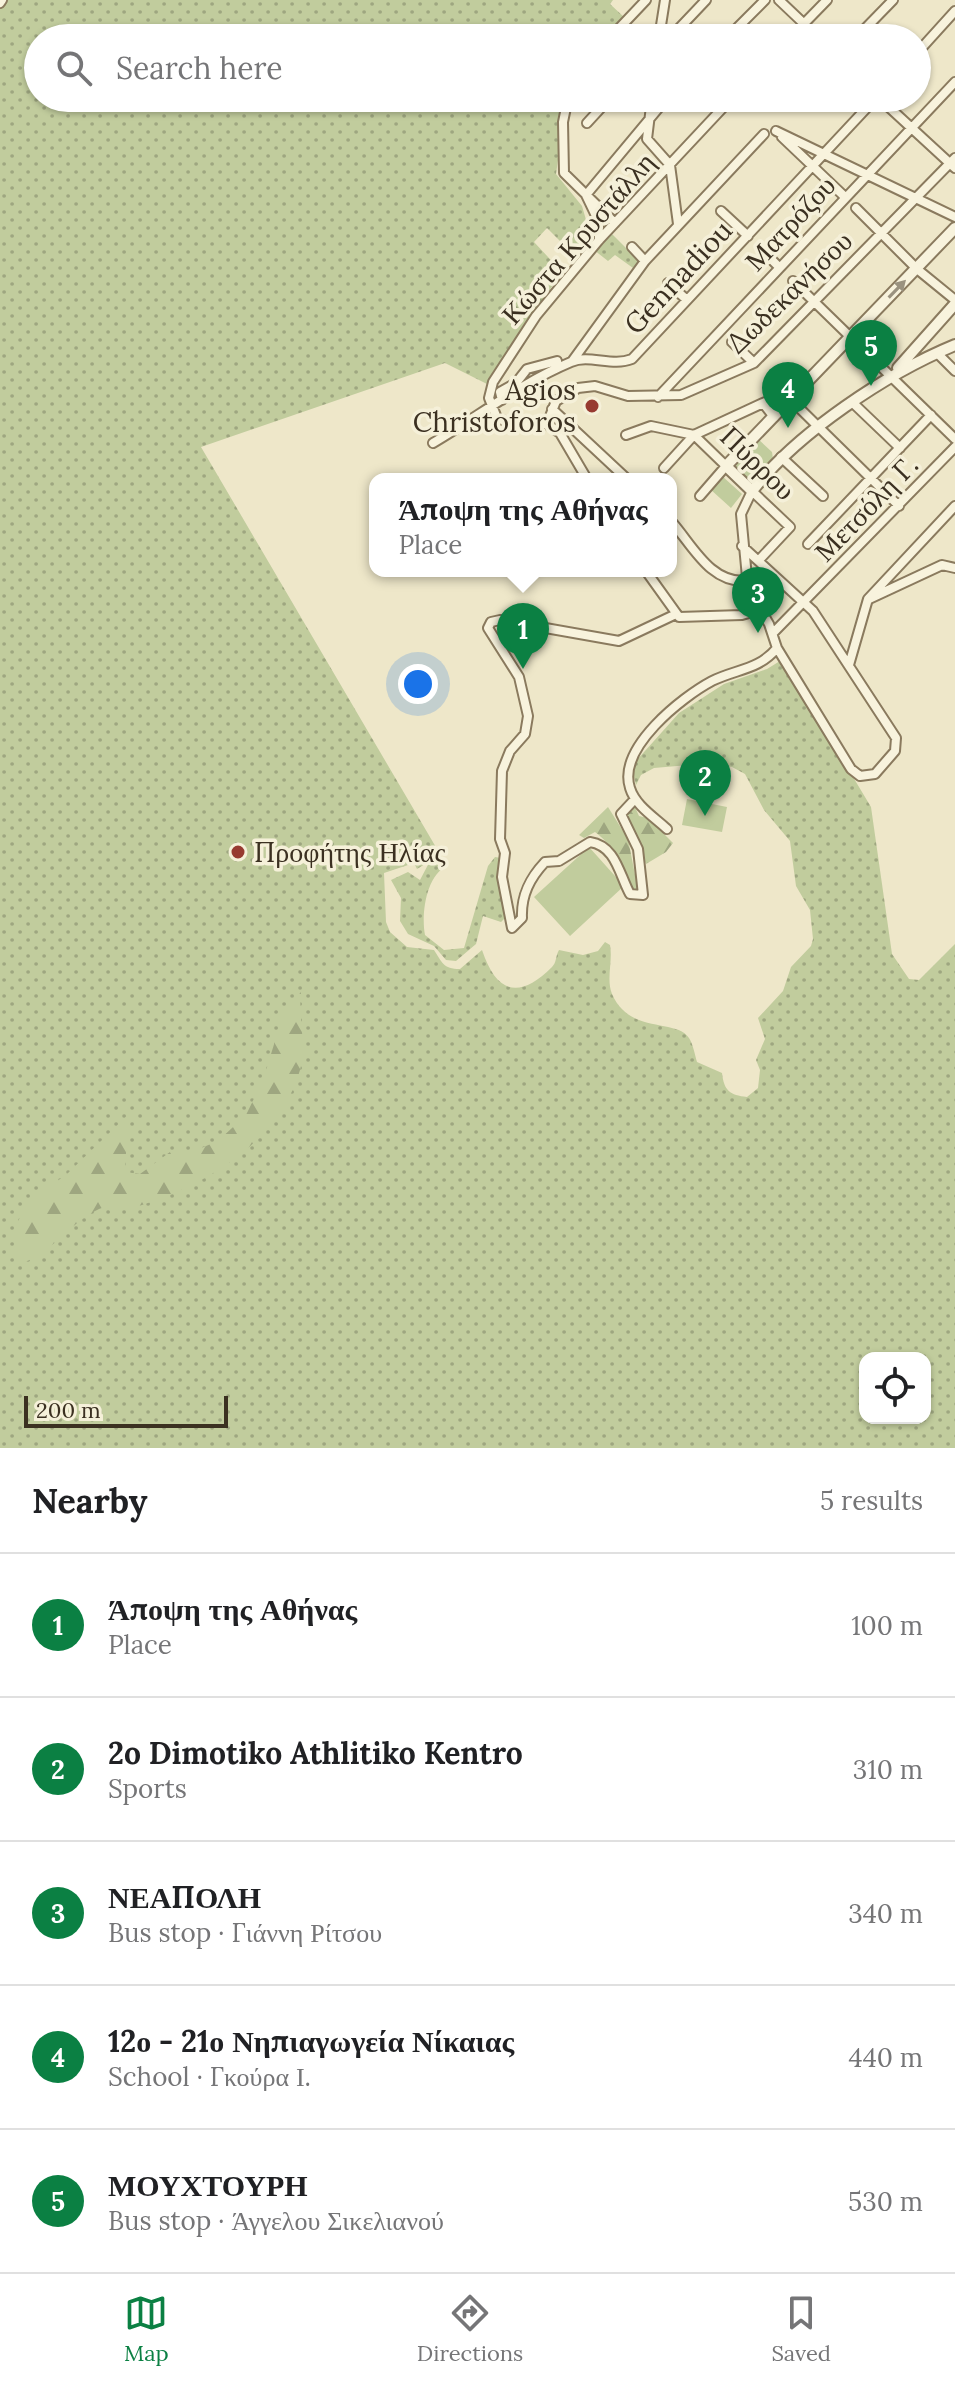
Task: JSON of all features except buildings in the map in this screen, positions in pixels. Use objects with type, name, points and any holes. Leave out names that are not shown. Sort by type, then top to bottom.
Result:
[{"type":"street","points":[[623,24],[646,0]]},
{"type":"street","points":[[661,24],[665,0]]},
{"type":"street","points":[[683,24],[706,0]]},
{"type":"street","points":[[741,24],[765,0]]},
{"type":"street","points":[[779,0],[804,23],[825,2],[839,0]]},
{"type":"street","points":[[870,24],[893,0]]},
{"type":"street","points":[[931,38],[955,11]]},
{"type":"street","name":"Ματρόζου","points":[[931,107],[955,82]]},
{"type":"street","points":[[565,112],[564,173],[615,223]]},
{"type":"street","points":[[587,123],[597,112]]},
{"type":"street","points":[[650,112],[647,139],[670,165],[678,224]]},
{"type":"street","points":[[586,195],[653,112]]},
{"type":"street","name":"Κώστα Κρυστάλλη","points":[[491,408],[493,382],[513,349],[599,240],[719,112]]},
{"type":"street","name":"Gennadiou","points":[[433,443],[491,408],[525,382],[573,360],[622,362],[632,359],[864,112]]},
{"type":"street","points":[[894,112],[953,163]]},
{"type":"street","name":"Ματρόζου","points":[[658,397],[926,112]]},
{"type":"street","points":[[845,197],[776,131],[955,217]]},
{"type":"street","points":[[573,360],[645,261],[764,134]]},
{"type":"street","name":"Δωδεκανήσου","points":[[552,409],[561,397],[587,386],[628,396],[658,397],[695,391],[754,363],[953,163]]},
{"type":"street","points":[[586,195],[598,220],[599,240]]},
{"type":"street","points":[[856,208],[955,302],[891,376]]},
{"type":"street","points":[[721,211],[748,236]]},
{"type":"street","points":[[700,496],[774,417],[788,397],[849,339],[955,228]]},
{"type":"street","points":[[632,247],[645,261]]},
{"type":"street","points":[[764,252],[779,267]]},
{"type":"street","points":[[793,281],[849,339],[955,439]]},
{"type":"street","points":[[668,283],[687,300]]},
{"type":"street","points":[[732,342],[754,363]]},
{"type":"street","points":[[742,546],[805,602],[898,742],[879,770],[865,777],[851,769],[777,648],[773,633],[746,581],[742,546],[741,514],[752,491],[781,457],[891,376],[955,345]]},
{"type":"street","points":[[937,353],[955,371]]},
{"type":"street","points":[[502,400],[500,392],[516,383],[527,369],[557,361]]},
{"type":"street","points":[[664,468],[694,435],[763,403],[788,397]]},
{"type":"street","points":[[788,397],[899,506]]},
{"type":"street","points":[[763,403],[774,417]]},
{"type":"street","points":[[853,403],[900,448]]},
{"type":"street","points":[[491,408],[504,422],[547,424],[560,433],[583,473]]},
{"type":"street","points":[[547,424],[552,409],[621,473]]},
{"type":"street","points":[[808,544],[931,415]]},
{"type":"street","points":[[626,435],[651,426],[694,435]]},
{"type":"street","name":"Πύρρου","points":[[694,435],[790,527],[759,560]]},
{"type":"street","name":"Μετσόλη Γ.","points":[[773,633],[955,447]]},
{"type":"street","points":[[781,457],[823,496]]},
{"type":"street","points":[[849,665],[868,599],[955,506]]},
{"type":"street","points":[[677,530],[717,576],[728,581],[746,581]]},
{"type":"street","points":[[868,599],[942,565],[955,568]]},
{"type":"street","points":[[650,577],[674,615]]},
{"type":"street","points":[[635,799],[621,814],[638,849],[643,895],[630,894],[614,858],[602,847],[590,842],[559,861],[545,862],[534,874],[524,894],[522,918],[512,928],[502,877],[505,853],[500,839],[502,771],[510,751],[525,734],[528,716],[519,677],[488,628],[491,622],[500,620],[619,641],[674,615],[747,615],[759,610]]},
{"type":"street","points":[[667,829],[635,799],[628,780],[629,760],[649,734],[688,696],[719,678],[763,663],[777,648]]},
{"type":"green space","points":[[0,0],[613,0],[610,4],[625,18],[619,24],[24,24],[24,112],[565,112],[556,174],[582,206],[591,237],[576,257],[547,228],[534,242],[562,272],[508,350],[489,385],[445,363],[201,447],[447,866],[434,878],[424,917],[425,935],[444,950],[464,948],[488,866],[495,857],[501,858],[507,916],[501,922],[483,916],[476,944],[456,961],[446,960],[434,946],[408,934],[400,921],[401,898],[391,880],[408,872],[420,880],[430,861],[417,869],[414,863],[384,873],[386,922],[390,932],[407,947],[434,950],[444,964],[454,969],[460,969],[482,950],[501,983],[519,988],[540,978],[552,967],[559,950],[583,955],[598,951],[605,942],[610,945],[611,951],[610,988],[620,1007],[641,1021],[683,1032],[690,1040],[697,1062],[722,1073],[729,1091],[747,1097],[758,1088],[760,1070],[756,1060],[765,1039],[758,1018],[783,991],[791,967],[811,946],[813,939],[810,910],[796,886],[790,841],[764,810],[745,774],[732,767],[712,763],[654,768],[641,775],[636,785],[633,773],[636,761],[679,713],[724,684],[767,669],[780,661],[784,662],[871,807],[892,954],[909,979],[919,980],[955,944],[955,1448],[0,1448]]},
{"type":"green space","points":[[610,232],[639,261],[633,268],[615,255],[608,261],[594,250]]},
{"type":"green space","points":[[757,438],[772,452],[773,459],[748,487],[730,467]]},
{"type":"green space","points":[[722,476],[742,494],[731,508],[710,489]]},
{"type":"green space","points":[[687,799],[727,807],[722,832],[682,825]]},
{"type":"green space","points":[[634,805],[639,816],[648,818],[673,843],[666,852],[646,864],[623,814]]},
{"type":"green space","points":[[608,807],[628,839],[638,890],[633,890],[613,851],[602,838],[595,832],[584,838],[579,835]]},
{"type":"green space","points":[[589,847],[624,886],[570,936],[534,897]]},
{"type":"green space","points":[[301,992],[303,1050],[300,1070],[276,1118],[258,1138],[215,1172],[167,1196],[137,1206],[99,1209],[40,1254],[18,1264],[15,1227],[28,1202],[67,1174],[128,1115],[125,1172],[140,1174],[170,1152],[194,1151],[218,1141],[246,1115],[263,1080],[284,1012]]},
{"type":"place","name":"ΜΟΥΧΤΟΥΡΗ","points":[[871,386]]},
{"type":"place","name":"Agios Christoforos","points":[[592,406]]},
{"type":"place","name":"12ο - 21ο Νηπιαγωγεία Νίκαιας","points":[[788,428]]},
{"type":"place","name":"ΝΕΑΠΟΛΗ","points":[[758,633]]},
{"type":"place","name":"Άποψη της Αθήνας","points":[[523,669]]},
{"type":"place","name":"2o Dimotiko Athlitiko Kentro","points":[[705,816]]},
{"type":"place","name":"Προφήτης Ηλίας","points":[[238,852]]}]
